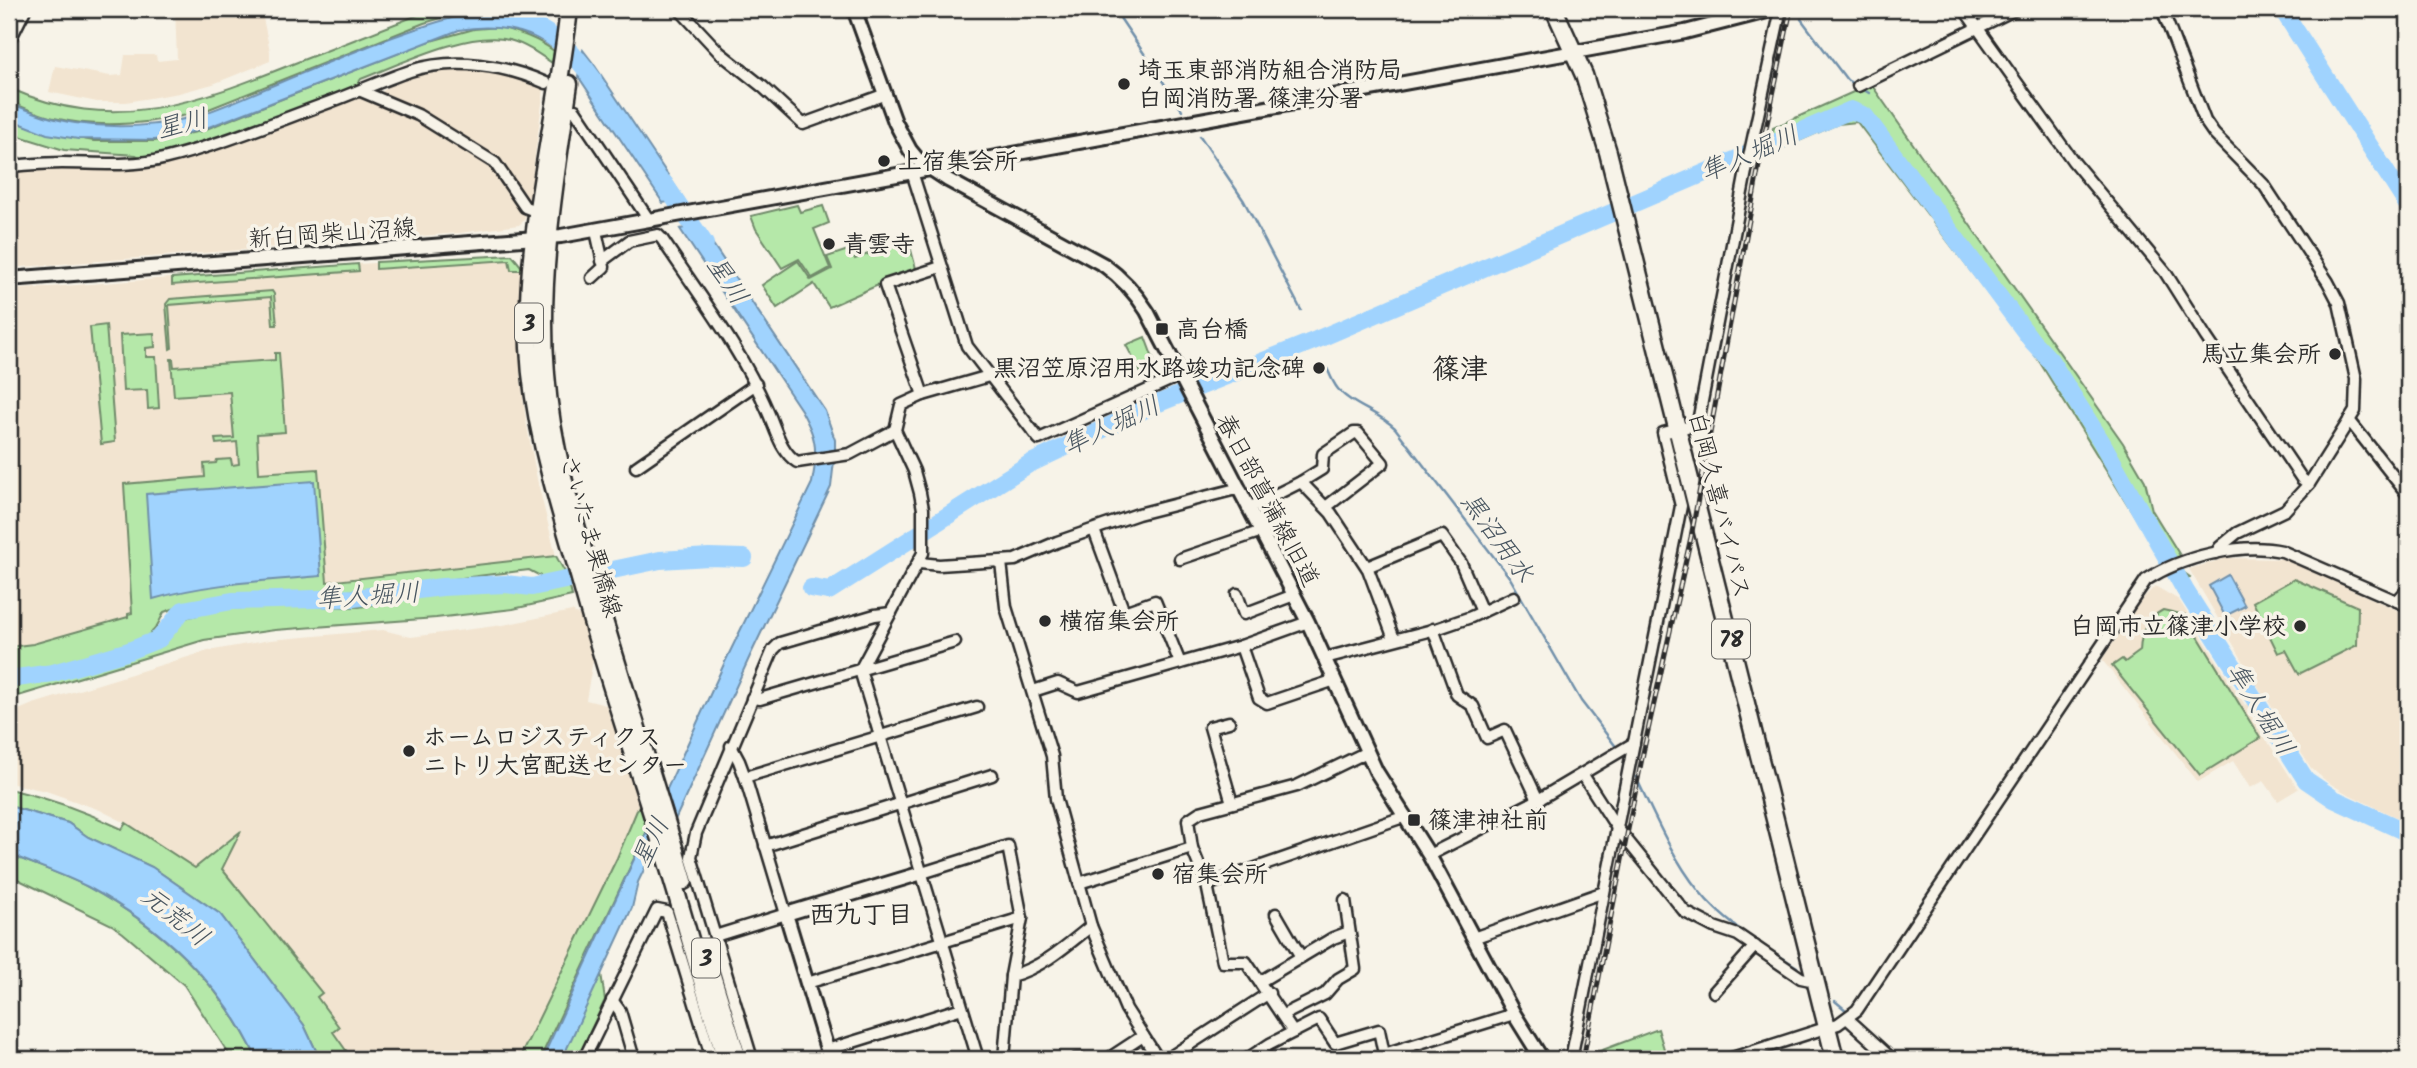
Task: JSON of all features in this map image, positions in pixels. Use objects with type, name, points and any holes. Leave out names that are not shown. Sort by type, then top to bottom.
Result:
[{"type":"main road","points":[[9,35],[22,9]]},
{"type":"main road","name":"白岡久喜バイパス","points":[[1553,9],[1574,52],[1601,125],[1835,1059]]},
{"type":"main road","name":"さいたま栗橋線","points":[[542,238],[538,212],[545,153],[574,15]]},
{"type":"main road","name":"さいたま栗橋線","points":[[558,84],[542,238],[549,404],[581,562],[647,802],[673,863],[738,1059]]},
{"type":"main road","name":"さいたま栗橋線","points":[[587,585],[655,786],[726,1059]]},
{"type":"street","points":[[679,9],[720,53],[763,86],[803,124],[886,94]]},
{"type":"street","name":"春日部菖蒲線旧道","points":[[855,9],[902,137],[915,156],[929,169],[1104,265],[1122,278],[1147,311],[1308,622],[1367,752],[1429,855],[1514,1014],[1542,1059]]},
{"type":"street","points":[[1181,379],[1039,439],[967,346],[912,172],[1685,32],[1775,9]]},
{"type":"street","points":[[1571,1059],[1681,506],[1663,433],[1698,422],[1752,141],[1781,9]]},
{"type":"street","points":[[1964,9],[2073,161],[2165,272],[2302,479],[2309,484]]},
{"type":"street","points":[[1858,86],[2016,9]]},
{"type":"street","points":[[2162,9],[2206,121],[2214,134],[2272,196],[2340,303],[2356,379],[2355,411],[2309,484],[2285,510],[2237,533],[2216,553]]},
{"type":"street","points":[[9,166],[62,163],[126,165],[159,160],[217,143],[412,70],[462,64],[485,66],[524,73],[558,84]]},
{"type":"street","points":[[361,91],[418,115],[495,163],[525,207],[538,212]]},
{"type":"street","points":[[575,110],[653,220]]},
{"type":"street","name":"新白岡柴山沼線","points":[[9,279],[542,238],[596,231],[912,172]]},
{"type":"street","points":[[592,278],[604,267],[596,231]]},
{"type":"street","points":[[602,261],[629,241],[658,235],[742,360],[783,447],[793,460],[802,463],[850,454],[895,430]]},
{"type":"street","points":[[923,395],[885,285],[941,267]]},
{"type":"street","points":[[978,1059],[860,670],[920,563],[924,544],[923,509],[914,471],[895,430],[901,405],[923,395],[989,376]]},
{"type":"street","points":[[636,467],[755,384]]},
{"type":"street","points":[[2349,420],[2408,495]]},
{"type":"street","points":[[1250,508],[1321,469],[1323,454],[1358,433],[1383,463],[1326,508]]},
{"type":"street","points":[[1301,482],[1326,508],[1367,567],[1394,639]]},
{"type":"street","points":[[920,563],[939,565],[1000,562],[1026,557],[1057,542],[1138,514],[1240,488]]},
{"type":"street","points":[[1094,530],[1124,612],[1155,601],[1180,663]]},
{"type":"street","points":[[1180,559],[1262,531]]},
{"type":"street","points":[[1367,567],[1442,536],[1461,563],[1482,612]]},
{"type":"street","points":[[1729,1059],[1752,1055],[1827,1028],[1848,1019],[1857,1010],[2146,580],[2165,569],[2216,553],[2257,548],[2282,551],[2408,606]]},
{"type":"street","points":[[1000,562],[1006,607],[1052,756],[1056,799],[1091,926],[1126,1009],[1158,1059]]},
{"type":"street","points":[[2397,601],[2408,589]]},
{"type":"street","points":[[1237,594],[1244,614],[1294,595]]},
{"type":"street","points":[[1325,658],[1433,629],[1482,612],[1514,597]]},
{"type":"street","points":[[752,1059],[691,857],[696,833],[773,650],[780,643],[875,615],[891,613]]},
{"type":"street","points":[[1033,691],[1058,683],[1078,692],[1241,646],[1308,622]]},
{"type":"street","points":[[1433,629],[1457,695],[1473,706],[1487,738],[1505,730],[1538,800]]},
{"type":"street","points":[[752,698],[760,699],[955,642]]},
{"type":"street","points":[[1241,646],[1259,698],[1267,703],[1335,680]]},
{"type":"street","points":[[745,777],[977,707]]},
{"type":"street","points":[[1229,722],[1210,727],[1232,803]]},
{"type":"street","points":[[1429,855],[1538,800],[1634,743]]},
{"type":"street","points":[[731,746],[745,777],[828,1055],[962,1008]]},
{"type":"street","points":[[1293,1032],[1246,962],[1223,962],[1207,885],[1192,848],[1188,820],[1199,812],[1297,786],[1367,752]]},
{"type":"street","points":[[765,846],[992,775]]},
{"type":"street","points":[[1583,775],[1617,828],[1685,912],[1714,927],[1738,935],[1801,978],[1815,981]]},
{"type":"street","points":[[1207,885],[1406,816]]},
{"type":"street","points":[[715,936],[1008,846],[1022,918],[1011,976],[1004,1059]]},
{"type":"street","points":[[1079,883],[1192,848]]},
{"type":"street","points":[[1473,938],[1604,892]]},
{"type":"street","points":[[1283,1015],[1325,994],[1338,979],[1354,969],[1345,900]]},
{"type":"street","points":[[584,1059],[657,910],[667,912],[712,1059]]},
{"type":"street","points":[[1276,914],[1301,957]]},
{"type":"street","points":[[807,983],[1022,918]]},
{"type":"street","points":[[1011,976],[1027,971],[1053,956],[1091,926]]},
{"type":"street","points":[[1261,981],[1333,938],[1349,932]]},
{"type":"street","points":[[1713,992],[1755,946]]},
{"type":"street","points":[[1167,1059],[1269,993]]},
{"type":"street","points":[[612,1000],[620,1011],[634,1059]]},
{"type":"street","points":[[1247,1059],[1320,1019],[1335,1043],[1379,1030],[1384,1056],[1514,1014]]},
{"type":"street","points":[[1848,1019],[1892,1059]]},
{"type":"street","points":[[1108,1059],[1143,1036]]},
{"type":"street","points":[[1076,1059],[1082,1059]]},
{"type":"shaded area","points":[[175,9],[261,9],[270,61],[213,84],[126,102],[97,102],[49,92],[55,66],[110,76],[122,75],[125,55],[156,55],[157,61],[177,59]]},
{"type":"shaded area","points":[[460,67],[510,74],[544,88],[529,201],[525,219],[519,225],[460,233],[9,268],[9,171],[65,167],[115,169],[183,160],[355,97],[382,92],[395,80],[417,73]]},
{"type":"shaded area","points":[[512,255],[521,266],[520,372],[526,421],[556,556],[326,582],[227,588],[33,644],[9,647],[9,290]]},
{"type":"shaded area","points":[[2227,558],[2284,559],[2408,615],[2408,823],[2346,793],[2311,768],[2266,698],[2247,709],[2298,789],[2278,801],[2264,781],[2250,788],[2233,761],[2198,782],[2103,661],[2143,598],[2155,586],[2179,600],[2245,705],[2263,695],[2189,569]]},
{"type":"shaded area","points":[[572,611],[582,617],[593,660],[586,700],[606,705],[640,803],[617,858],[519,1059],[340,1059],[207,877],[126,823],[100,810],[46,791],[9,783],[9,717],[33,704],[208,651],[270,640],[383,630],[411,637],[503,625]]},
{"type":"green space","points":[[433,9],[490,9],[462,12],[424,23],[204,111],[167,119],[129,124],[73,122],[48,117],[9,102],[9,88],[47,102],[84,110],[154,108],[188,101],[258,77]]},
{"type":"green space","points":[[500,27],[548,46],[554,51],[552,63],[509,40],[492,38],[454,44],[395,65],[361,79],[356,86],[250,127],[196,145],[141,158],[136,155],[64,150],[9,133],[9,119],[48,133],[94,141],[155,141],[201,131],[427,42],[474,29]]},
{"type":"green space","points":[[1871,84],[2123,443],[2145,481],[2152,510],[2181,557],[2179,560],[2183,572],[2190,577],[2176,583],[2039,361],[1857,122],[1838,124],[1769,154],[1773,128]]},
{"type":"green space","points":[[797,205],[800,212],[823,206],[829,223],[814,229],[830,268],[812,278],[799,259],[782,268],[756,229],[751,216]]},
{"type":"green space","points":[[908,239],[917,272],[885,282],[829,307],[814,284],[777,308],[762,285],[798,261],[811,280],[832,269],[827,257],[851,249],[855,259]]},
{"type":"green space","points":[[512,255],[521,270],[511,270],[509,260],[376,269],[376,262]]},
{"type":"green space","points":[[358,264],[359,271],[172,285],[172,278]]},
{"type":"green space","points":[[272,291],[277,325],[273,325],[271,297],[169,305],[170,349],[166,304],[170,299]]},
{"type":"green space","points":[[106,325],[115,442],[101,444],[90,327]]},
{"type":"green space","points":[[154,333],[155,347],[146,348],[146,357],[156,357],[159,408],[148,409],[147,390],[123,391],[120,335]]},
{"type":"green space","points":[[1145,337],[1154,361],[1150,362],[1155,373],[1144,379],[1126,345]]},
{"type":"green space","points":[[275,353],[279,353],[285,432],[257,434],[259,473],[318,469],[327,582],[556,556],[566,574],[544,578],[529,570],[343,592],[204,601],[164,612],[153,631],[127,646],[63,665],[9,674],[9,647],[33,644],[128,617],[128,614],[132,613],[124,484],[205,477],[204,464],[216,463],[217,460],[231,459],[232,465],[239,464],[237,442],[216,444],[215,439],[234,438],[230,392],[174,396],[171,359],[174,367],[275,360]]},
{"type":"green space","points":[[2294,579],[2358,607],[2357,645],[2299,674],[2286,650],[2278,653],[2253,602]]},
{"type":"green space","points":[[569,584],[572,596],[513,609],[436,618],[275,630],[204,640],[15,697],[9,703],[9,683],[24,679],[52,678],[133,655],[161,641],[185,618],[222,609],[283,606],[359,607],[434,594],[531,592]]},
{"type":"green space","points":[[2163,610],[2185,615],[2260,738],[2200,775],[2112,666],[2122,659],[2125,662],[2140,651],[2146,627],[2152,618]]},
{"type":"green space","points":[[9,789],[67,806],[122,829],[126,823],[195,868],[241,831],[222,869],[322,993],[317,997],[339,1027],[333,1032],[352,1059],[320,1059],[304,1025],[220,914],[152,867],[88,837],[68,823],[9,806]]},
{"type":"green space","points":[[640,803],[647,831],[540,1059],[519,1059],[617,858]]},
{"type":"green space","points":[[9,854],[88,887],[140,920],[164,939],[207,982],[226,1006],[257,1059],[232,1059],[184,985],[123,933],[112,925],[9,875]]},
{"type":"green space","points":[[601,973],[605,1000],[577,1059],[560,1059]]},
{"type":"green space","points":[[1658,1029],[1667,1059],[1596,1059],[1592,1054]]},
{"type":"water","points":[[476,12],[517,16],[556,30],[554,48],[532,36],[508,29],[483,27],[459,30],[201,130],[155,140],[78,139],[47,134],[9,119],[9,103],[58,120],[91,125],[139,126],[171,122],[222,107],[401,34]]},
{"type":"water","points":[[583,50],[684,199],[663,203],[578,76]]},
{"type":"water","points":[[700,225],[825,411],[835,440],[835,452],[815,455],[813,437],[801,410],[680,229]]},
{"type":"water","points":[[834,461],[831,487],[675,820],[666,791],[812,483],[815,465]]},
{"type":"water","points":[[314,481],[321,576],[215,586],[153,599],[146,494]]},
{"type":"water","points":[[2228,575],[2245,606],[2225,616],[2209,586]]},
{"type":"water","name":"元荒川","points":[[9,806],[68,823],[88,837],[152,867],[220,914],[304,1025],[320,1059],[257,1059],[243,1031],[207,981],[164,939],[114,902],[88,887],[9,854]]},
{"type":"water","points":[[647,831],[654,849],[638,882],[632,908],[562,1059],[542,1059]]},
{"type":"waterway","name":"黒沼用水","points":[[1114,9],[1182,110]]},
{"type":"waterway","points":[[2282,9],[2408,206]]},
{"type":"waterway","points":[[1801,19],[1847,80],[1869,93]]},
{"type":"waterway","name":"星川","points":[[534,26],[567,49],[593,79]]},
{"type":"waterway","name":"隼人堀川","points":[[811,588],[829,591],[1029,464],[1154,405],[1316,340],[1851,110],[1865,116],[2032,341],[2050,360],[2101,441],[2185,590],[2306,780],[2334,799],[2408,833]]},
{"type":"waterway","name":"黒沼用水","points":[[1200,136],[1244,201],[1301,310]]},
{"type":"waterway","name":"星川","points":[[664,183],[705,244]]},
{"type":"waterway","name":"黒沼用水","points":[[1327,368],[1343,395],[1395,428],[1510,578],[1581,701],[1617,748]]},
{"type":"waterway","name":"隼人堀川","points":[[9,679],[53,673],[126,652],[159,639],[183,610],[232,601],[354,598],[442,587],[505,584],[532,587],[660,560],[744,558]]},
{"type":"waterway","name":"黒沼用水","points":[[1636,777],[1673,851],[1709,903],[1758,942],[1797,967]]},
{"type":"waterway","name":"黒沼用水","points":[[1835,1001],[1847,1011]]},
{"type":"waterway","name":"黒沼用水","points":[[1860,1022],[1899,1059]]},
{"type":"railway","points":[[1583,1059],[1643,753],[1691,537],[1764,138],[1791,9]]},
{"type":"place","name":"埼玉東部消防組合消防局 白岡消防署 篠津分署","points":[[1124,84]]},
{"type":"place","name":"上宿集会所","points":[[884,161]]},
{"type":"place","name":"青雲寺","points":[[829,244]]},
{"type":"place","name":"高台橋","points":[[1162,329]]},
{"type":"place","name":"馬立集会所","points":[[2335,354]]},
{"type":"place","name":"黒沼笠原沼用水路竣功記念碑","points":[[1319,368]]},
{"type":"place","name":"横宿集会所","points":[[1045,621]]},
{"type":"place","name":"白岡市立篠津小学校","points":[[2300,626]]},
{"type":"place","name":"ホームロジスティクス ニトリ大宮配送センター","points":[[409,751]]},
{"type":"place","name":"篠津神社前","points":[[1414,820]]},
{"type":"place","name":"宿集会所","points":[[1158,874]]},
{"type":"district","name":"篠津","points":[[1460,368]]},
{"type":"district","name":"西九丁目","points":[[861,914]]}]
